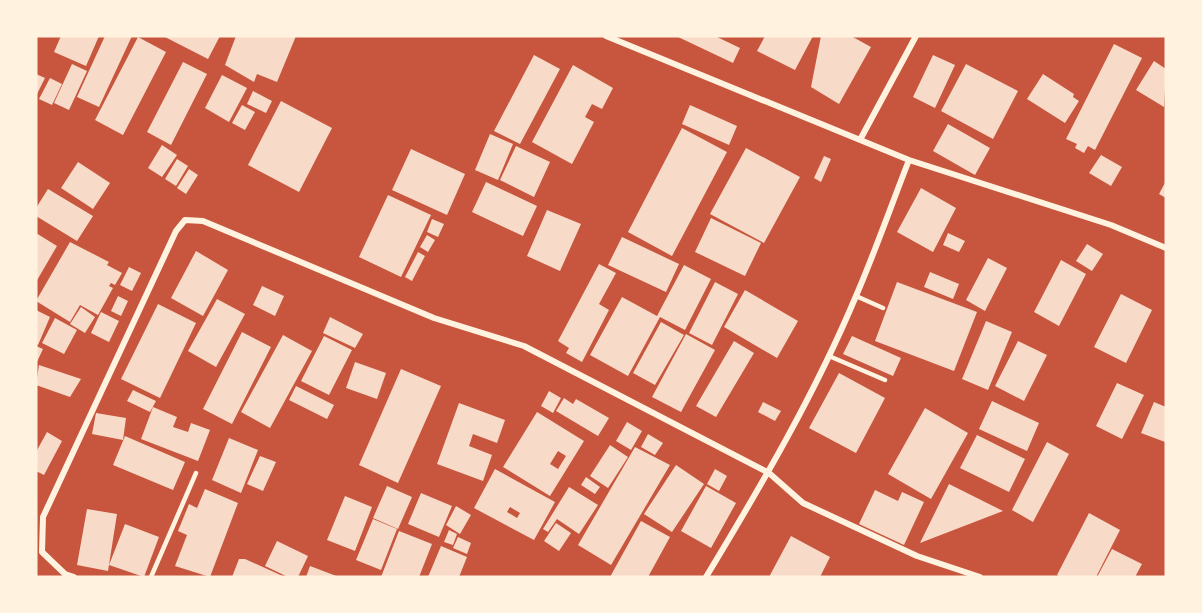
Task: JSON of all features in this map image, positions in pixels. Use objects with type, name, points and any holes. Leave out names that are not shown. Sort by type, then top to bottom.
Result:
[{"type":"street","points":[[606,36],[861,138],[909,160],[1111,225],[1166,248]]},
{"type":"street","points":[[861,138],[916,36]]},
{"type":"street","points":[[706,577],[769,473],[829,356],[856,296],[909,160]]},
{"type":"street","points":[[74,577],[66,574],[42,552],[43,517],[176,231],[185,220],[203,221],[434,318],[524,346],[769,473],[803,502],[918,556],[980,577]]},
{"type":"lane","points":[[856,296],[883,308]]},
{"type":"lane","points":[[829,356],[885,380]]},
{"type":"lane","points":[[151,577],[196,473]]},
{"type":"building","points":[[61,36],[99,36],[86,66],[54,52]]},
{"type":"building","points":[[105,36],[132,36],[99,107],[77,97]]},
{"type":"building","points":[[163,36],[220,36],[208,59]]},
{"type":"building","points":[[236,36],[296,36],[277,82],[257,74],[254,82],[225,65]]},
{"type":"building","points":[[676,36],[715,36],[740,48],[733,63]]},
{"type":"building","points":[[765,36],[813,36],[795,70],[757,51]]},
{"type":"building","points":[[821,36],[851,36],[871,47],[839,104],[811,87]]},
{"type":"building","points":[[138,37],[166,52],[123,135],[95,120]]},
{"type":"building","points":[[1114,44],[1142,58],[1095,150],[1088,146],[1084,153],[1075,148],[1077,144],[1066,139]]},
{"type":"building","points":[[534,55],[560,69],[520,144],[494,131]]},
{"type":"building","points":[[933,55],[955,65],[935,108],[913,97]]},
{"type":"building","points":[[1154,61],[1166,69],[1164,107],[1136,90]]},
{"type":"building","points":[[183,62],[207,74],[171,145],[147,132]]},
{"type":"building","points":[[72,64],[87,71],[69,110],[54,103]]},
{"type":"building","points":[[966,64],[1018,91],[993,139],[941,111]]},
{"type":"building","points":[[573,65],[613,88],[602,109],[592,104],[585,117],[594,122],[572,164],[532,142]]},
{"type":"building","points":[[36,74],[45,78],[36,96]]},
{"type":"building","points":[[1043,74],[1074,94],[1073,97],[1079,101],[1065,123],[1027,99]]},
{"type":"building","points":[[222,75],[247,88],[229,122],[205,108]]},
{"type":"building","points":[[50,78],[62,84],[52,105],[39,99]]},
{"type":"building","points":[[253,91],[272,101],[266,113],[247,104]]},
{"type":"building","points":[[281,101],[332,128],[299,192],[248,165]]},
{"type":"building","points":[[242,105],[255,112],[245,130],[232,123]]},
{"type":"building","points":[[690,105],[737,126],[729,145],[682,124]]},
{"type":"building","points":[[948,124],[990,148],[975,175],[933,151]]},
{"type":"building","points":[[682,128],[727,152],[672,256],[628,232]]},
{"type":"building","points":[[490,134],[513,144],[498,180],[475,170]]},
{"type":"building","points":[[162,145],[177,155],[162,177],[148,168]]},
{"type":"building","points":[[516,146],[550,162],[534,197],[500,180]]},
{"type":"building","points":[[746,148],[800,177],[764,243],[710,214]]},
{"type":"building","points":[[411,149],[465,174],[447,215],[392,190]]},
{"type":"building","points":[[1101,155],[1122,167],[1111,186],[1089,173]]},
{"type":"building","points":[[824,156],[831,159],[821,182],[814,178]]},
{"type":"building","points":[[177,159],[188,166],[176,186],[165,179]]},
{"type":"building","points":[[78,162],[110,183],[93,209],[61,188]]},
{"type":"building","points":[[189,169],[198,175],[186,194],[177,188]]},
{"type":"building","points":[[1166,181],[1166,198],[1159,194]]},
{"type":"building","points":[[486,182],[537,206],[523,236],[472,212]]},
{"type":"building","points":[[921,188],[956,208],[933,252],[897,232]]},
{"type":"building","points":[[48,189],[93,216],[77,241],[36,216],[36,208]]},
{"type":"building","points":[[388,195],[431,215],[401,277],[359,257]]},
{"type":"building","points":[[547,210],[581,224],[560,271],[527,256]]},
{"type":"building","points":[[711,218],[761,243],[745,276],[695,252]]},
{"type":"building","points":[[432,219],[444,224],[438,237],[427,232]]},
{"type":"building","points":[[36,233],[57,246],[36,282]]},
{"type":"building","points":[[948,233],[965,241],[959,252],[943,245]]},
{"type":"building","points":[[427,235],[435,240],[428,252],[420,247]]},
{"type":"building","points":[[622,237],[679,264],[666,292],[608,265]]},
{"type":"building","points":[[70,242],[109,262],[107,265],[122,273],[115,285],[111,283],[109,286],[113,288],[98,315],[80,305],[70,322],[36,301]]},
{"type":"building","points":[[1087,244],[1103,254],[1092,271],[1076,261]]},
{"type":"building","points":[[196,251],[228,270],[203,316],[171,298]]},
{"type":"building","points":[[418,252],[425,256],[412,281],[405,277]]},
{"type":"building","points":[[988,258],[1007,268],[985,311],[966,300]]},
{"type":"building","points":[[1061,260],[1086,274],[1059,326],[1034,312]]},
{"type":"building","points":[[599,264],[616,273],[599,304],[609,310],[582,362],[566,353],[569,348],[558,341]]},
{"type":"building","points":[[684,265],[711,279],[685,330],[660,317],[628,376],[590,355],[622,297],[657,316]]},
{"type":"building","points":[[129,267],[141,273],[132,291],[120,285]]},
{"type":"building","points":[[930,272],[959,284],[953,299],[924,287]]},
{"type":"building","points":[[715,282],[738,294],[712,345],[689,333]]},
{"type":"building","points":[[897,282],[977,312],[954,371],[875,341]]},
{"type":"building","points":[[262,286],[284,296],[275,316],[253,305]]},
{"type":"building","points":[[745,290],[798,321],[777,358],[724,327]]},
{"type":"building","points":[[1121,294],[1152,310],[1126,363],[1094,347]]},
{"type":"building","points":[[118,296],[128,301],[121,316],[111,311]]},
{"type":"building","points":[[217,299],[245,314],[216,367],[188,351]]},
{"type":"building","points":[[158,304],[196,323],[160,398],[121,379]]},
{"type":"building","points":[[81,307],[95,317],[85,333],[70,324]]},
{"type":"building","points":[[36,310],[50,317],[38,345],[36,344]]},
{"type":"building","points":[[101,312],[119,321],[109,342],[91,333]]},
{"type":"building","points":[[330,317],[363,334],[355,348],[323,333]]},
{"type":"building","points":[[55,318],[77,330],[64,354],[42,343]]},
{"type":"building","points":[[986,321],[1012,332],[988,390],[962,379]]},
{"type":"building","points":[[661,322],[684,335],[655,385],[633,373]]},
{"type":"building","points":[[242,332],[271,347],[232,424],[203,409]]},
{"type":"building","points":[[686,334],[715,350],[681,412],[652,397]]},
{"type":"building","points":[[283,335],[312,351],[270,428],[241,412]]},
{"type":"building","points":[[324,336],[352,350],[329,395],[301,381]]},
{"type":"building","points":[[852,336],[901,358],[893,376],[843,354]]},
{"type":"building","points":[[734,341],[754,353],[716,417],[696,406]]},
{"type":"building","points":[[1018,341],[1047,355],[1024,401],[995,386]]},
{"type":"building","points":[[36,346],[43,349],[36,364]]},
{"type":"building","points":[[355,362],[386,373],[377,399],[346,388]]},
{"type":"building","points":[[39,365],[81,379],[70,397],[36,385]]},
{"type":"building","points":[[401,369],[441,386],[398,483],[359,465]]},
{"type":"building","points":[[839,373],[885,398],[856,453],[809,428]]},
{"type":"building","points":[[1117,383],[1144,395],[1122,439],[1096,426]]},
{"type":"building","points":[[296,386],[334,405],[327,419],[289,400]]},
{"type":"building","points":[[133,390],[156,401],[150,412],[127,401]]},
{"type":"building","points":[[549,391],[561,398],[553,413],[541,406]]},
{"type":"building","points":[[564,398],[573,404],[576,399],[609,418],[598,436],[556,411]]},
{"type":"building","points":[[992,401],[1039,423],[1027,451],[979,429]]},
{"type":"building","points":[[763,402],[781,411],[775,421],[758,412]]},
{"type":"building","points":[[1154,402],[1166,407],[1165,442],[1141,433]]},
{"type":"building","points":[[459,403],[505,420],[497,443],[473,434],[469,446],[492,455],[483,481],[437,464]]},
{"type":"building","points":[[153,407],[177,417],[173,427],[188,432],[191,423],[210,430],[198,461],[141,439]]},
{"type":"building","points":[[925,408],[968,433],[931,499],[888,474]]},
{"type":"building","points":[[537,412],[584,441],[550,496],[503,467]],"holes":[[[558,451],[566,456],[558,469],[550,464]]]},
{"type":"building","points":[[96,413],[126,418],[123,440],[92,434]]},
{"type":"building","points":[[627,422],[642,431],[631,450],[616,441]]},
{"type":"building","points":[[47,432],[62,441],[44,475],[36,471],[36,452]]},
{"type":"building","points":[[648,434],[663,443],[655,455],[641,447]]},
{"type":"building","points":[[977,435],[1025,459],[1009,492],[960,468]]},
{"type":"building","points":[[125,436],[185,462],[173,490],[113,465]]},
{"type":"building","points":[[229,438],[258,450],[241,493],[212,480]]},
{"type":"building","points":[[1047,442],[1069,454],[1033,522],[1012,510]]},
{"type":"building","points":[[610,445],[628,457],[608,488],[590,476]]},
{"type":"building","points":[[635,447],[670,465],[611,565],[578,545]]},
{"type":"building","points":[[260,456],[276,462],[263,491],[247,484]]},
{"type":"building","points":[[676,465],[704,484],[672,532],[644,514]]},
{"type":"building","points":[[495,469],[555,502],[534,540],[474,508]],"holes":[[[510,507],[520,513],[517,518],[507,512]]]},
{"type":"building","points":[[715,469],[727,476],[719,491],[707,484]]},
{"type":"building","points":[[586,477],[600,487],[595,494],[581,485]]},
{"type":"building","points":[[949,484],[1003,511],[920,543]]},
{"type":"building","points":[[387,486],[412,497],[398,529],[373,518]]},
{"type":"building","points":[[706,486],[736,503],[711,548],[681,531]]},
{"type":"building","points":[[569,487],[598,505],[579,534],[557,519],[548,532],[543,529]]},
{"type":"building","points":[[205,489],[238,503],[210,577],[175,566],[187,535],[178,531],[189,504],[197,508]]},
{"type":"building","points":[[875,490],[898,501],[902,492],[924,502],[904,545],[859,524]]},
{"type":"building","points":[[421,493],[452,506],[439,537],[408,524]]},
{"type":"building","points":[[345,496],[372,507],[355,551],[327,540]]},
{"type":"building","points":[[456,506],[471,515],[460,534],[446,525]]},
{"type":"building","points":[[87,509],[117,514],[108,571],[77,565]]},
{"type":"building","points":[[1089,513],[1120,530],[1096,577],[1060,577],[1057,575]]},
{"type":"building","points":[[373,519],[397,529],[381,570],[356,560]]},
{"type":"building","points":[[641,521],[670,537],[648,577],[610,577]]},
{"type":"building","points":[[556,523],[571,533],[559,551],[544,541]]},
{"type":"building","points":[[125,524],[159,537],[144,577],[109,565]]},
{"type":"building","points":[[449,530],[457,534],[453,545],[444,542]]},
{"type":"building","points":[[399,531],[432,544],[419,577],[381,577]]},
{"type":"building","points":[[791,536],[830,557],[820,577],[769,577]]},
{"type":"building","points":[[458,537],[471,543],[467,554],[453,548]]},
{"type":"building","points":[[277,541],[308,556],[298,577],[288,577],[265,566]]},
{"type":"building","points":[[441,546],[467,557],[459,577],[428,577]]},
{"type":"building","points":[[1112,549],[1142,564],[1135,577],[1097,577]]},
{"type":"building","points":[[239,559],[245,559],[285,577],[232,577]]},
{"type":"building","points":[[310,566],[339,577],[306,577]]}]
